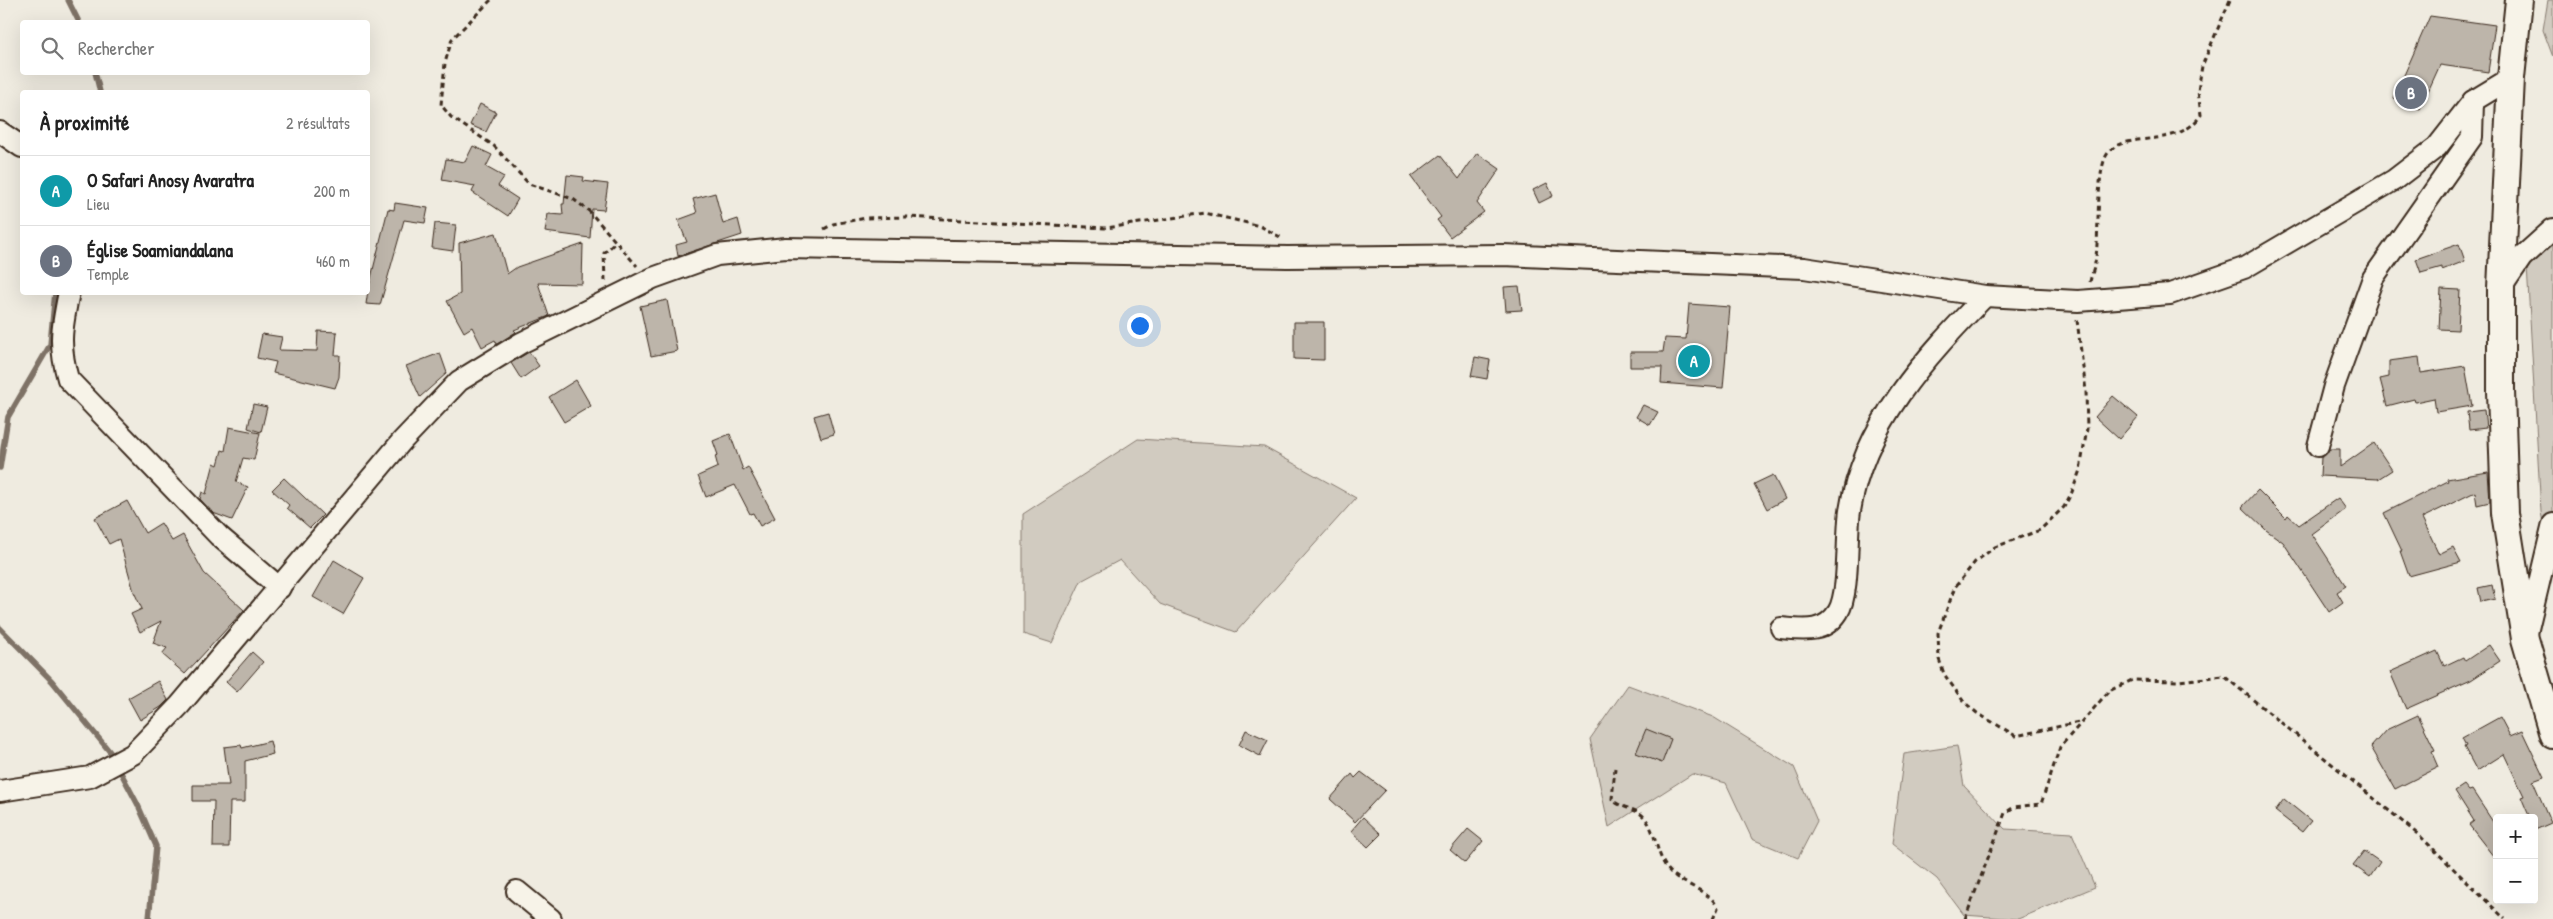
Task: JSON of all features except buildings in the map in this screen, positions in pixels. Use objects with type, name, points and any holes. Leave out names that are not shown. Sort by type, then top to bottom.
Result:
[{"type":"main road","points":[[2519,0],[2511,78],[2501,288],[2501,391],[2505,513],[2525,640],[2553,735]]},
{"type":"street","points":[[0,791],[90,777],[133,754],[180,705],[402,441],[459,381],[521,343],[605,301],[653,278],[716,255],[786,248],[1286,257],[1503,254],[1804,268],[1985,296],[2078,302],[2170,294],[2244,268],[2394,180],[2437,147],[2472,101],[2511,78]]},
{"type":"street","points":[[2318,446],[2334,386],[2373,278],[2472,137],[2472,101]]},
{"type":"street","points":[[0,132],[20,146]]},
{"type":"street","points":[[2501,288],[2522,258],[2553,229]]},
{"type":"street","points":[[68,295],[62,331],[61,356],[68,379],[219,536],[280,588]]},
{"type":"street","points":[[1781,628],[1813,631],[1828,624],[1839,611],[1846,579],[1850,512],[1857,479],[1874,434],[1892,404],[1945,337],[1985,296]]},
{"type":"street","points":[[2525,640],[2553,524]]},
{"type":"street","points":[[517,891],[551,919]]},
{"type":"path","points":[[491,0],[452,39],[444,62],[441,105],[451,117],[494,146],[529,184],[573,199],[590,211],[636,265],[653,278]]},
{"type":"path","points":[[2079,722],[2016,736],[1977,713],[1964,702],[1944,674],[1939,659],[1938,633],[1955,587],[1975,562],[1995,547],[2040,530],[2064,507],[2072,492],[2080,470],[2086,429],[2086,391],[2077,326],[2078,302],[2088,287],[2095,263],[2102,169],[2107,154],[2120,143],[2169,138],[2196,122],[2201,116],[2198,91],[2202,66],[2230,0]]},
{"type":"path","points":[[818,232],[834,224],[866,218],[906,217],[1107,228],[1205,213],[1260,226],[1280,236],[1291,247],[1286,257]]},
{"type":"path","points":[[605,301],[604,253],[616,242]]},
{"type":"path","points":[[1965,919],[2005,814],[2014,807],[2041,804],[2060,747],[2079,722],[2109,691],[2132,680],[2179,680],[2224,676],[2420,836],[2505,919]]},
{"type":"path","points":[[1615,768],[1612,799],[1617,805],[1632,809],[1644,817],[1663,862],[1673,876],[1715,900],[1718,908],[1713,919]]},
{"type":"shaded area","points":[[2548,0],[2553,0],[2553,57],[2543,30]]},
{"type":"shaded area","points":[[2553,239],[2553,577],[2541,512],[2527,266]]},
{"type":"shaded area","points":[[1138,439],[1264,447],[1356,498],[1236,632],[1160,604],[1120,560],[1081,581],[1052,643],[1023,634],[1023,514]]},
{"type":"shaded area","points":[[1628,685],[1713,717],[1794,767],[1817,821],[1798,858],[1752,839],[1726,783],[1692,774],[1609,827],[1590,739]]},
{"type":"shaded area","points":[[1957,746],[1964,786],[2005,829],[2072,833],[2095,887],[2018,919],[1964,915],[1937,879],[1892,844],[1904,754]]},
{"type":"waterway","points":[[68,0],[78,20]]},
{"type":"waterway","points":[[96,75],[100,90]]},
{"type":"waterway","points":[[0,468],[8,417],[50,345],[55,295]]},
{"type":"waterway","points":[[0,628],[52,681],[110,752],[138,805],[156,846],[149,919]]},
{"type":"place","name":"Église Soamiandalana","points":[[2411,93]]},
{"type":"place","name":"O Safari Anosy Avaratra","points":[[1694,361]]}]
